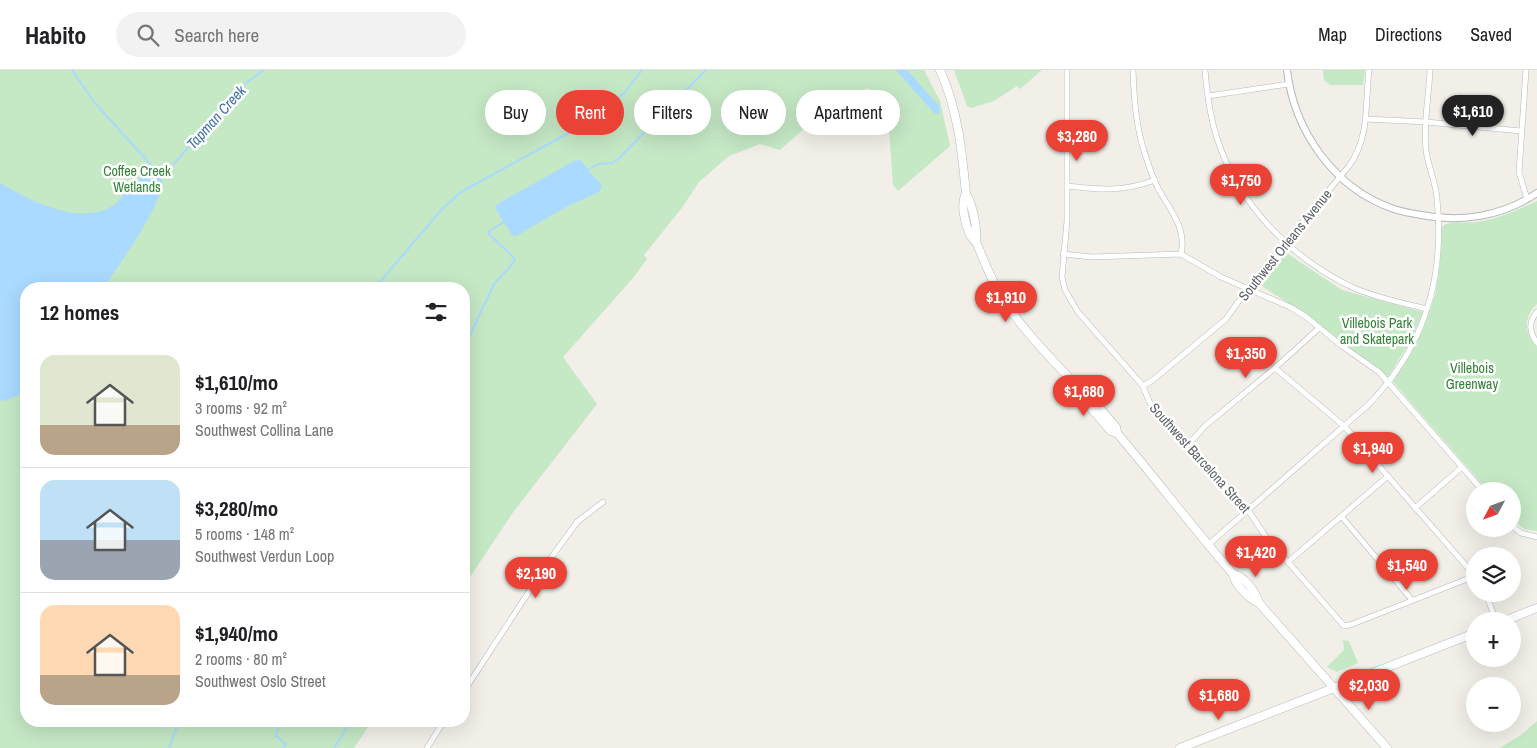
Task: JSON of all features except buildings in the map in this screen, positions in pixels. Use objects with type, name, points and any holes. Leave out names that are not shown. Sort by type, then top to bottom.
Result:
[{"type":"main road","points":[[940,70],[958,121],[966,194],[963,200],[970,236],[976,241],[989,274],[1008,306],[1072,381],[1074,389],[1111,431],[1116,433],[1233,574],[1234,579],[1246,593],[1259,603],[1387,748]]},
{"type":"main road","points":[[1521,614],[1537,608]]},
{"type":"main road","points":[[1180,748],[1466,636]]},
{"type":"street","name":"Southwest Barcelona Street","points":[[1067,70],[1067,221],[1062,277],[1072,304],[1143,386],[1155,410],[1248,510],[1266,537],[1338,621],[1346,626],[1412,600]]},
{"type":"street","points":[[1133,70],[1133,93],[1139,131],[1155,180],[1181,229],[1183,238],[1181,254]]},
{"type":"street","points":[[1205,70],[1208,96],[1218,141],[1229,168],[1249,200],[1286,243],[1316,267],[1356,289],[1375,296],[1427,309]]},
{"type":"street","points":[[1287,70],[1294,104],[1307,135],[1319,153],[1340,176],[1357,190],[1380,204],[1406,212],[1438,218],[1476,217],[1503,211],[1527,200],[1537,193]]},
{"type":"street","name":"Southwest Orleans Avenue","points":[[1143,386],[1153,380],[1226,319],[1248,288],[1349,166],[1359,150],[1363,138],[1369,70]]},
{"type":"street","points":[[1208,545],[1368,405],[1388,382],[1415,340],[1427,309],[1437,264],[1437,197],[1426,149],[1430,70]]},
{"type":"street","points":[[1526,70],[1520,172],[1527,200]]},
{"type":"street","points":[[1208,96],[1289,84]]},
{"type":"street","points":[[1366,119],[1426,122],[1521,131]]},
{"type":"street","points":[[1067,186],[1092,189],[1126,189],[1155,180]]},
{"type":"street","points":[[1064,254],[1092,257],[1181,254],[1221,277],[1290,307],[1373,367],[1475,482]]},
{"type":"street","points":[[1537,312],[1530,324],[1533,337],[1537,343]]},
{"type":"street","points":[[1187,446],[1205,426],[1319,328]]},
{"type":"street","points":[[1274,368],[1344,426],[1466,566]]},
{"type":"street","points":[[1415,508],[1462,467]]},
{"type":"street","points":[[1288,562],[1388,476]]},
{"type":"street","points":[[470,683],[551,558],[577,522],[603,502]]},
{"type":"street","points":[[1341,516],[1412,600],[1466,579]]},
{"type":"street","points":[[1521,533],[1537,537]]},
{"type":"street","points":[[427,748],[440,727]]},
{"type":"green space","name":"Coffee Creek Wetlands","points":[[0,70],[924,70],[940,101],[950,146],[898,191],[893,185],[889,135],[900,135],[900,90],[869,90],[868,88],[864,90],[796,90],[797,135],[780,150],[760,144],[729,156],[699,182],[681,209],[644,255],[647,259],[633,278],[563,357],[597,404],[514,511],[470,577],[470,282],[20,282],[20,727],[368,727],[354,748],[0,748]]},
{"type":"green space","points":[[954,70],[1042,70],[1020,89],[1017,86],[994,101],[971,108],[967,106]]},
{"type":"green space","points":[[1323,70],[1365,70],[1363,85],[1330,85],[1324,80]]},
{"type":"green space","name":"Villebois Greenway","points":[[1537,201],[1537,304],[1529,314],[1527,325],[1530,337],[1537,347],[1537,531],[1524,529],[1521,526],[1521,482],[1480,482],[1393,382],[1418,339],[1435,295],[1442,227],[1449,223],[1485,221]]},
{"type":"green space","name":"Villebois Park and Skatepark","points":[[1285,252],[1342,290],[1423,312],[1410,342],[1388,377],[1306,315],[1262,286]]},
{"type":"green space","points":[[1343,640],[1349,641],[1358,663],[1337,672],[1327,667],[1344,650]]},
{"type":"green space","points":[[1537,721],[1537,748],[1500,748],[1521,735]]},
{"type":"water","points":[[896,70],[907,70],[939,106],[939,114],[934,113]]},
{"type":"water","points":[[580,160],[601,184],[602,187],[599,192],[568,206],[516,236],[512,235],[495,208],[496,205],[574,161]]},
{"type":"water","points":[[150,172],[160,175],[162,182],[160,193],[147,221],[108,282],[20,282],[20,395],[5,401],[0,400],[0,183],[26,197],[55,209],[85,213],[113,206]]},
{"type":"waterway","name":"Tapman Creek","points":[[72,70],[95,103],[160,175],[172,166],[243,85],[264,70]]},
{"type":"waterway","points":[[380,282],[442,209],[461,192],[585,124],[607,109],[625,92],[642,70]]},
{"type":"waterway","points":[[586,171],[598,164],[612,163],[617,160],[706,70]]},
{"type":"waterway","points":[[470,335],[494,284],[515,261],[489,234],[489,231],[506,221]]},
{"type":"waterway","points":[[169,748],[177,727]]},
{"type":"waterway","points":[[278,727],[276,736],[286,744],[283,748]]},
{"type":"waterway","points":[[334,748],[347,727]]}]
